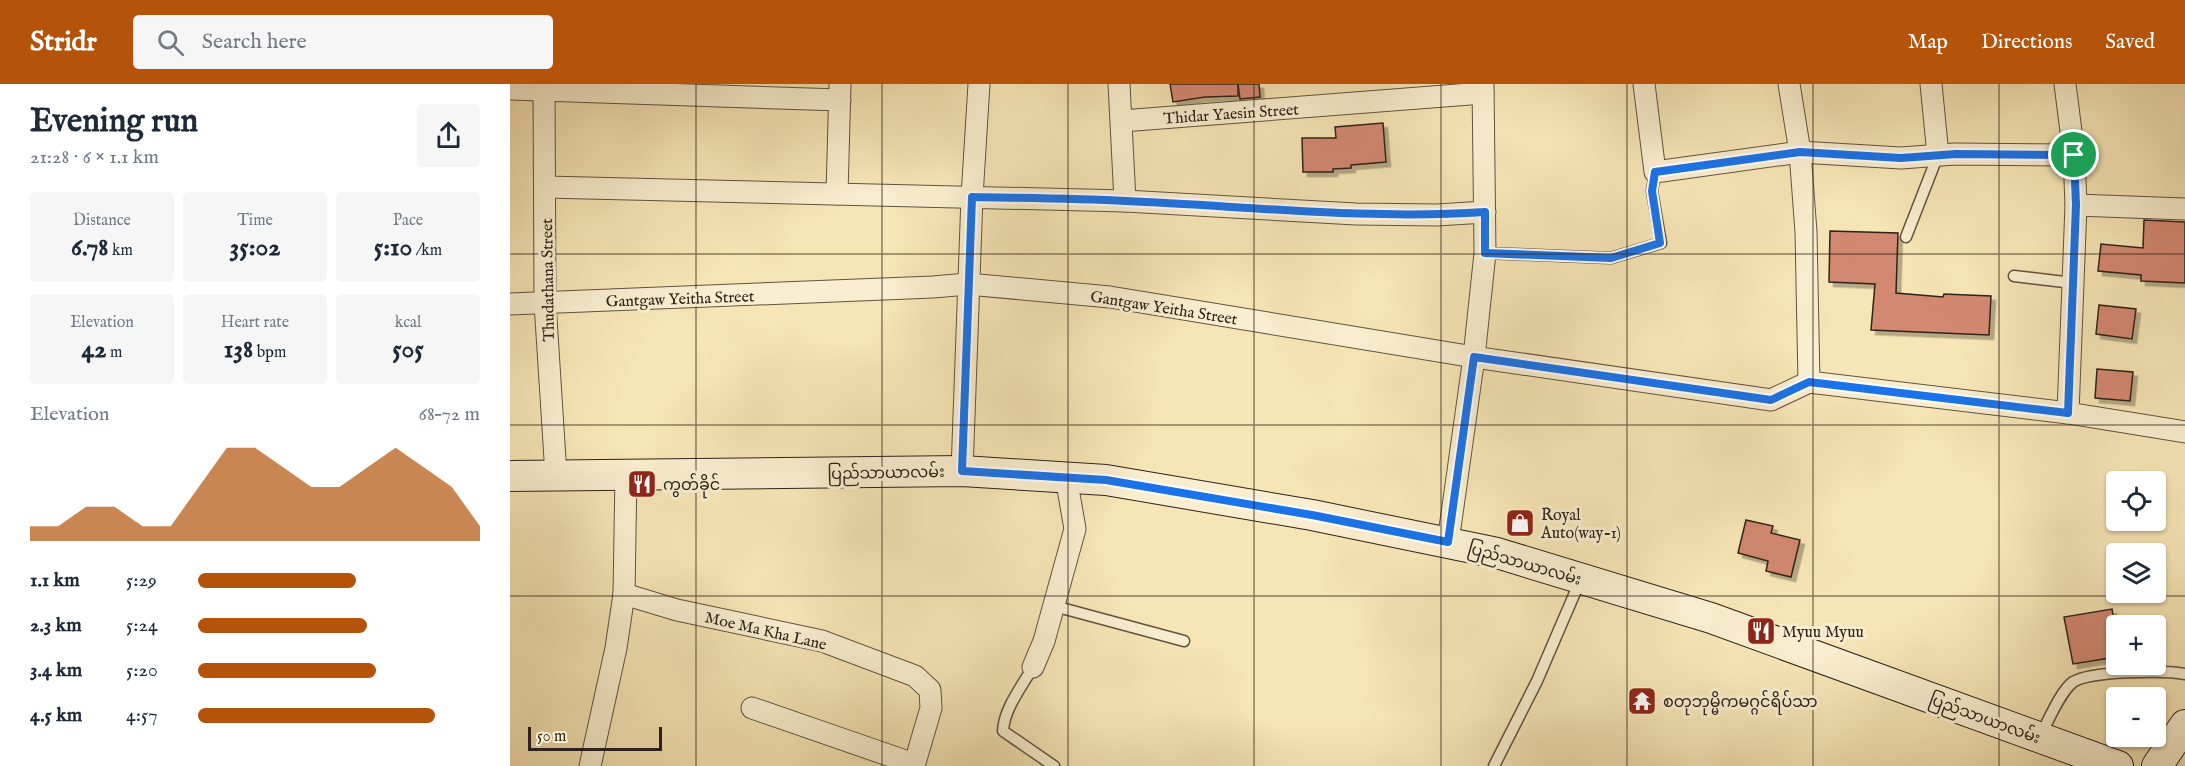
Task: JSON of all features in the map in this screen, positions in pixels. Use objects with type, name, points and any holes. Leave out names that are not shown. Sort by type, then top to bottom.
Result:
[{"type":"street","points":[[962,471],[968,284],[979,84]]},
{"type":"street","points":[[1119,84],[1125,201]]},
{"type":"street","points":[[1644,84],[1655,172],[1800,152],[1901,158],[2074,155]]},
{"type":"street","points":[[1789,84],[1800,152],[1806,232],[1809,382],[2068,413],[2185,432]]},
{"type":"street","points":[[1931,84],[1938,156]]},
{"type":"street","points":[[2065,84],[2074,155],[2076,205],[2068,413]]},
{"type":"street","points":[[510,89],[544,87],[840,92],[837,194]]},
{"type":"street","name":"Thudathana Street","points":[[544,87],[545,303],[556,475]]},
{"type":"street","points":[[1448,542],[1474,357],[1485,253],[1483,89]]},
{"type":"street","name":"Thidar Yaesin Street","points":[[1122,122],[1483,89]]},
{"type":"street","points":[[545,187],[1125,201],[1356,214],[1437,215],[1485,212]]},
{"type":"street","points":[[2076,205],[2185,209]]},
{"type":"street","name":"Gantgaw Yeitha Street","points":[[510,304],[968,284],[1110,297],[1474,357],[1771,400],[1809,382]]},
{"type":"street","name":"ပြည်သာယာလမ်း","points":[[510,476],[962,471],[1106,480],[1255,506],[1448,542],[1497,553],[1581,578],[1711,618],[2118,766]]},
{"type":"street","points":[[590,766],[616,648],[624,594],[626,474]]},
{"type":"street","points":[[1033,667],[1044,641],[1075,529],[1066,477]]},
{"type":"street","name":"Moe Ma Kha Lane","points":[[624,594],[677,610],[822,641],[915,676],[930,690],[931,708],[916,765]]},
{"type":"street","points":[[752,708],[916,765]]},
{"type":"street","points":[[2157,766],[2184,729]]},
{"type":"lane","points":[[1906,237],[1938,156]]},
{"type":"lane","points":[[1485,253],[1611,258],[1660,243],[1652,191],[1655,172]]},
{"type":"lane","points":[[2014,276],[2073,283]]},
{"type":"lane","points":[[1494,766],[1537,681],[1581,578]]},
{"type":"lane","points":[[1054,606],[1184,641]]},
{"type":"lane","points":[[1033,667],[1008,712],[1004,722],[1004,731],[1054,766]]},
{"type":"lane","points":[[2039,737],[2066,689],[2073,682],[2084,677],[2153,671],[2185,674]]},
{"type":"building","points":[[1170,84],[1238,84],[1238,96],[1205,97],[1173,102]]},
{"type":"building","points":[[1238,84],[1259,84],[1260,97],[1240,99]]},
{"type":"building","points":[[1383,123],[1386,162],[1351,165],[1351,168],[1333,169],[1333,172],[1303,172],[1302,138],[1336,138],[1335,127]]},
{"type":"building","points":[[2144,220],[2185,222],[2185,283],[2141,281],[2141,275],[2098,271],[2101,244],[2143,248]]},
{"type":"building","points":[[1830,231],[1898,233],[1896,293],[1943,297],[1944,294],[1991,296],[1989,335],[1871,330],[1875,284],[1829,282]]},
{"type":"building","points":[[2099,305],[2136,309],[2132,339],[2096,334]]},
{"type":"building","points":[[2097,369],[2133,372],[2130,401],[2095,398]]},
{"type":"building","points":[[1746,520],[1773,526],[1771,533],[1800,540],[1791,577],[1766,571],[1768,561],[1738,553]]},
{"type":"building","points":[[2112,609],[2113,615],[2106,615],[2106,659],[2073,664],[2064,617]]},
{"type":"place","name":"ကွတ်ခိုင်","points":[[642,484]]},
{"type":"place","name":"Royal Auto(way-1)","points":[[1520,523]]},
{"type":"place","name":"Myuu Myuu","points":[[1761,631]]},
{"type":"place","name":"စတုဘုမ္မိကမဂ္ဂင်ရိပ်သာ","points":[[1642,701]]},
{"type":"route","points":[[1800,152],[1901,158],[1956,154],[2074,155],[2076,205],[2068,413],[1809,382],[1771,400],[1474,357],[1448,542],[1312,515],[1106,480],[962,471],[972,197],[1125,201],[1356,214],[1437,215],[1485,212],[1485,253],[1611,258],[1660,243],[1652,191],[1655,172],[1800,152]]}]
